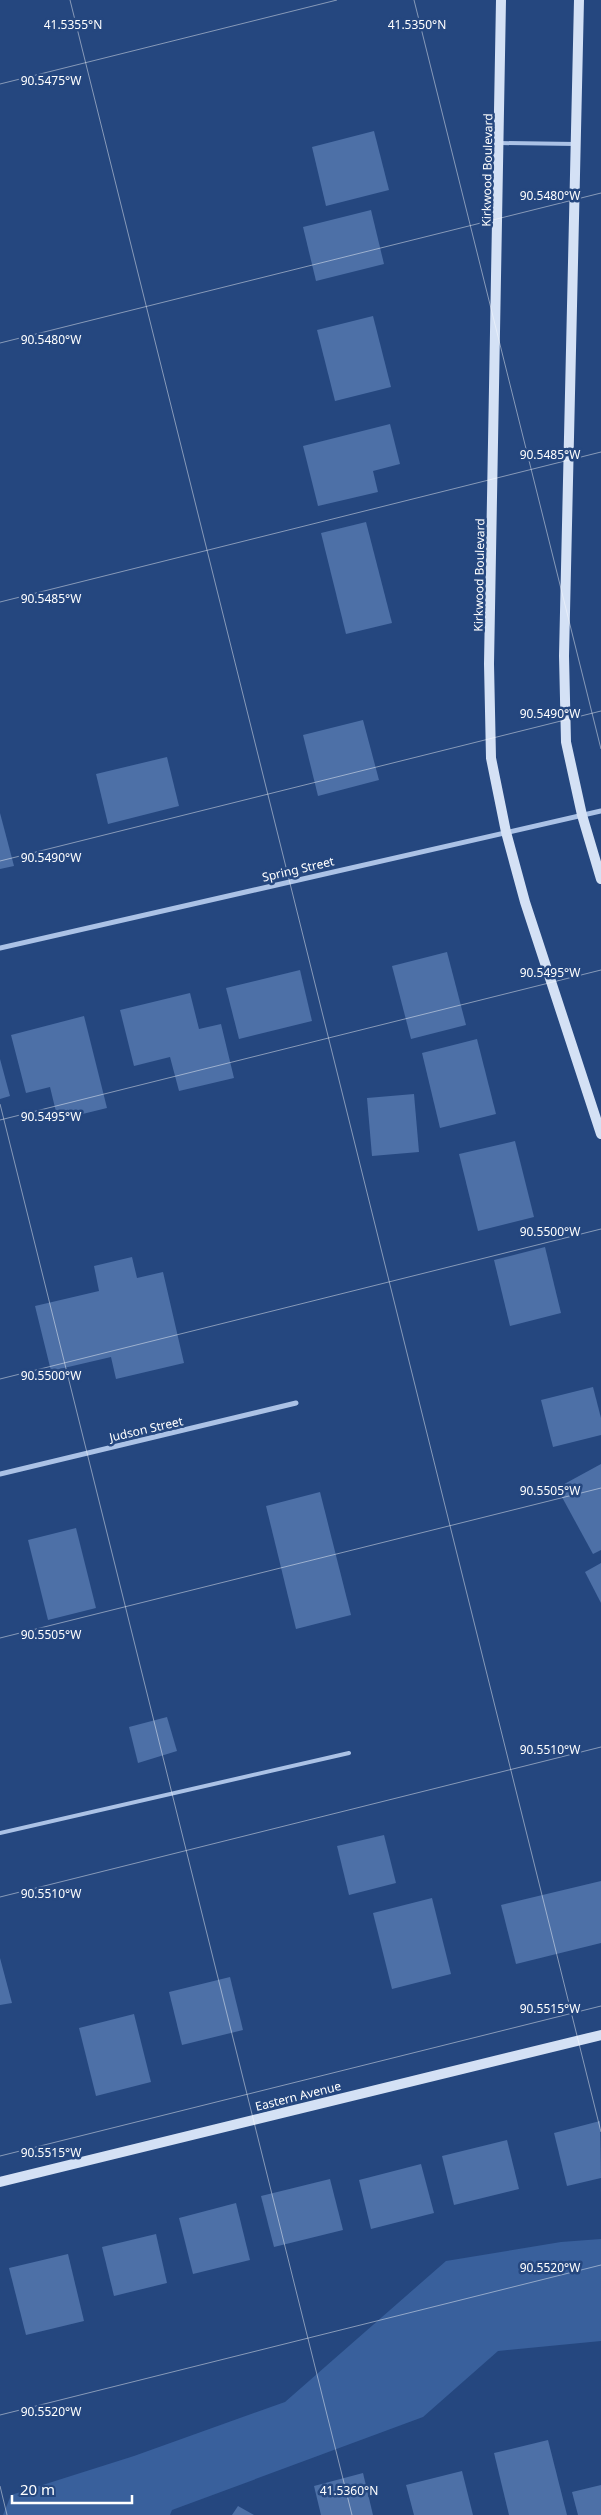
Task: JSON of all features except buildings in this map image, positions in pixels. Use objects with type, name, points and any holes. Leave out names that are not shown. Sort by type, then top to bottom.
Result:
[{"type":"street","name":"Kirkwood Boulevard","points":[[501,0],[490,664],[491,758],[506,832],[525,902],[601,1134]]},
{"type":"street","points":[[579,0],[564,656],[566,742],[582,815],[601,879]]},
{"type":"street","name":"Spring Street","points":[[0,948],[601,811]]},
{"type":"street","name":"Judson Street","points":[[0,1474],[296,1403]]},
{"type":"street","name":"Eastern Avenue","points":[[0,2182],[601,2036]]},
{"type":"lane","points":[[500,143],[576,144]]},
{"type":"lane","points":[[0,1833],[349,1753]]},
{"type":"shaded area","points":[[601,2239],[601,2341],[498,2351],[423,2417],[172,2510],[170,2515],[3,2515],[11,2495],[134,2456],[285,2402],[446,2261],[561,2242]]}]
